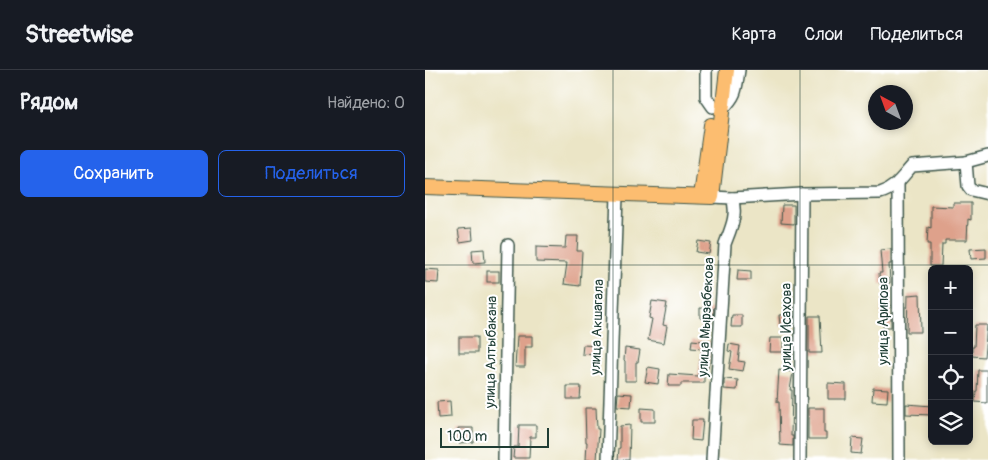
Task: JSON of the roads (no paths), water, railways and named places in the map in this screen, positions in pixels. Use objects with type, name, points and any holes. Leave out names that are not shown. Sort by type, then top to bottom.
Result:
[{"type":"main road","points":[[425,187],[513,189],[617,195],[706,196],[717,108],[718,70]]},
{"type":"main road","points":[[717,108],[727,70]]},
{"type":"street","points":[[706,70],[706,97],[717,108],[732,100],[735,95],[739,70]]},
{"type":"street","points":[[706,196],[732,198],[803,194],[880,193],[889,190],[912,166],[967,162],[988,156]]},
{"type":"street","points":[[967,162],[968,186],[971,190],[988,194]]},
{"type":"street","name":"улица Арипова","points":[[898,182],[899,460]]},
{"type":"street","name":"улица Исахова","points":[[801,460],[803,194]]},
{"type":"street","name":"улица Акшагала","points":[[607,460],[617,195]]},
{"type":"street","name":"улица Мырзабекова","points":[[713,460],[725,244],[733,223],[735,207],[732,198]]},
{"type":"street","name":"улица Алтыбакана","points":[[505,460],[508,245]]}]
